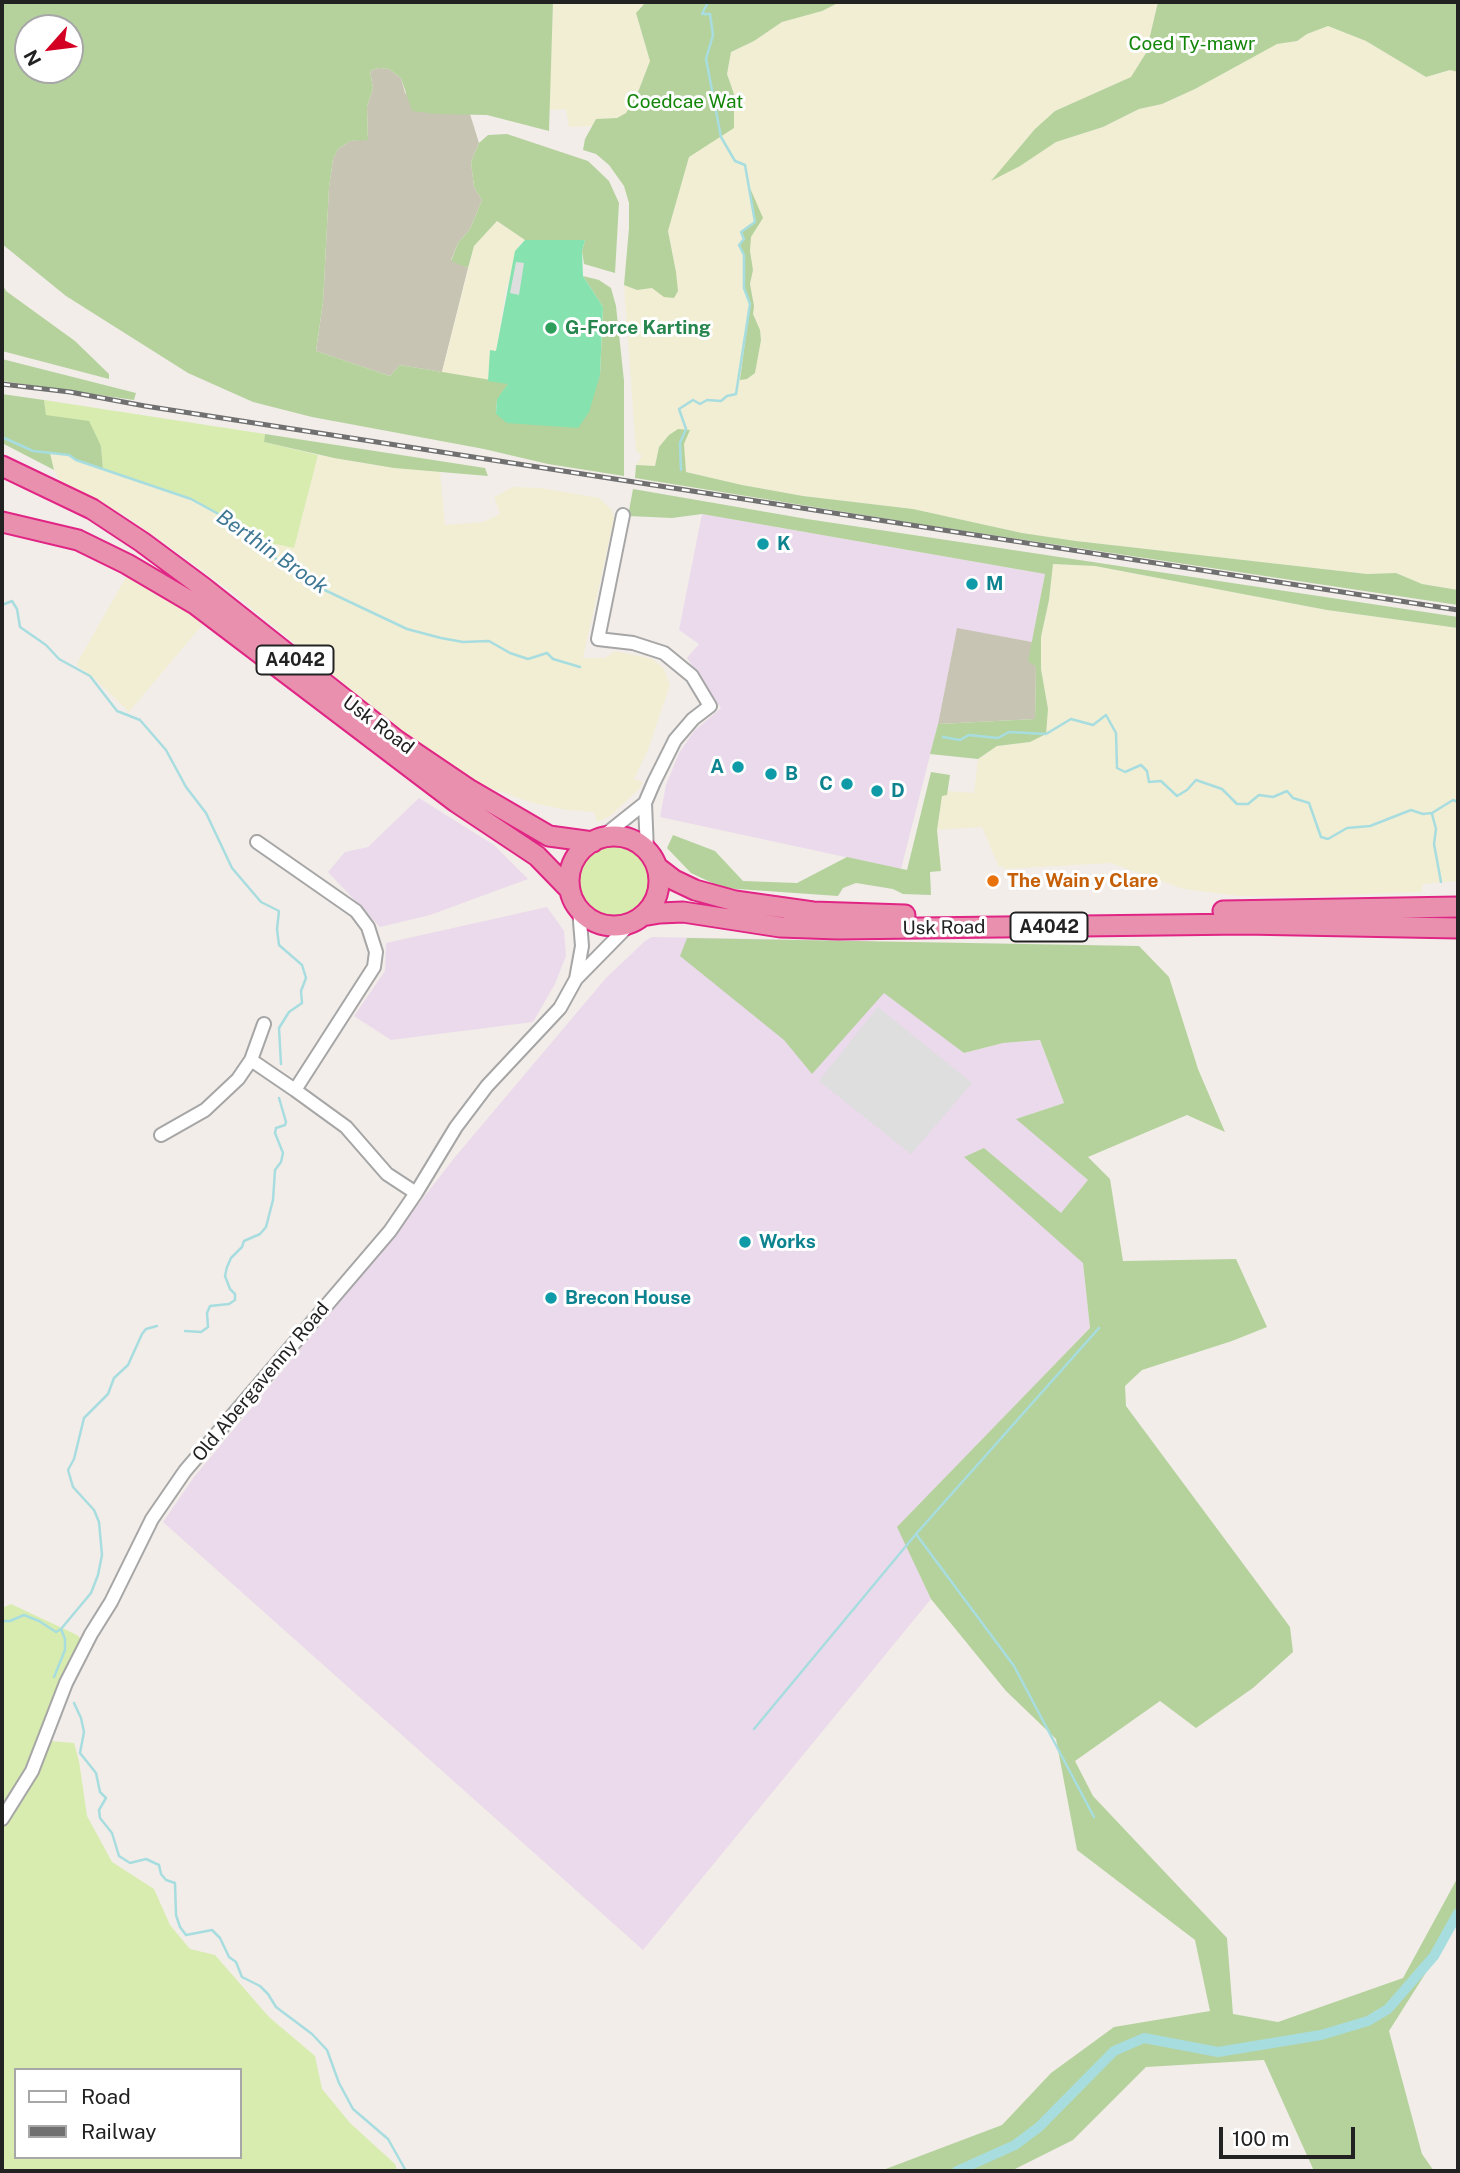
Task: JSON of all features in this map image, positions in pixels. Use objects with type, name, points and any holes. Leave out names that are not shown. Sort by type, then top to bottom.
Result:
[{"type":"highway","name":"Usk Road","points":[[2,466],[92,509],[142,542],[396,740],[470,790],[549,836],[597,840]]},
{"type":"highway","name":"Usk Road","points":[[2,522],[78,540],[127,564],[195,604],[456,802],[537,856],[570,890]]},
{"type":"highway","points":[[626,838],[652,859],[659,882],[656,898],[637,920],[617,926],[603,925],[590,919],[579,909],[570,890],[570,873],[576,858],[597,840],[626,838]]},
{"type":"highway","name":"Usk Road","points":[[652,859],[686,886],[709,895],[789,909],[841,914],[894,916],[1458,906]]},
{"type":"highway","name":"Usk Road","points":[[637,920],[683,912],[772,926],[838,929],[1244,924],[1458,928]]},
{"type":"street","points":[[597,840],[645,803],[675,740],[693,719],[710,706],[692,676],[664,653],[633,643],[598,639],[623,515]]},
{"type":"street","points":[[645,803],[652,859]]},
{"type":"street","points":[[257,842],[356,911],[368,927],[376,952],[374,967],[295,1090]]},
{"type":"street","points":[[576,979],[583,929],[579,909]]},
{"type":"street","points":[[576,979],[637,920]]},
{"type":"street","name":"Old Abergavenny Road","points":[[2,1819],[32,1771],[66,1683],[111,1602],[152,1519],[185,1471],[390,1231],[456,1127],[487,1086],[560,1008],[576,979]]},
{"type":"street","points":[[162,1135],[193,1118],[223,1096],[239,1079],[251,1060],[264,1024]]},
{"type":"street","points":[[251,1060],[346,1127],[387,1174],[416,1193]]},
{"type":"shaded area","points":[[553,2],[646,2],[636,13],[650,61],[626,113],[617,118],[596,119],[592,126],[569,127],[566,109],[549,110]]},
{"type":"shaded area","points":[[840,2],[1158,2],[1146,53],[1131,77],[1055,111],[993,180],[1056,142],[1103,127],[1139,109],[1162,104],[1195,89],[1277,43],[1297,41],[1328,26],[1366,41],[1426,77],[1451,70],[1458,72],[1458,354],[1455,367],[1458,368],[1458,590],[1422,584],[1396,573],[1367,574],[1076,541],[1022,533],[913,509],[803,496],[742,485],[686,472],[684,444],[689,430],[659,447],[655,467],[636,465],[642,456],[636,451],[624,285],[637,290],[652,288],[676,272],[668,231],[689,157],[733,107],[734,94],[727,74],[731,52],[754,41],[782,22]],"holes":[[[750,200],[763,218],[751,237],[750,251],[753,314],[761,340],[743,350],[750,304],[744,288],[744,255],[739,245],[755,222]]]},
{"type":"shaded area","points":[[389,69],[401,78],[405,93],[436,114],[470,114],[479,143],[471,162],[474,187],[482,200],[470,229],[458,243],[451,260],[468,268],[442,372],[400,365],[390,376],[316,351],[323,302],[333,159],[338,149],[350,141],[368,139],[367,107],[373,88],[370,71]]},
{"type":"shaded area","points":[[497,221],[525,240],[519,245],[506,290],[496,352],[491,350],[488,381],[442,372],[474,246]]},
{"type":"shaded area","points":[[516,262],[524,263],[519,295],[510,293]]},
{"type":"shaded area","points":[[50,453],[69,455],[76,461],[191,499],[248,531],[264,549],[276,544],[294,547],[318,455],[394,468],[440,471],[445,525],[483,522],[500,514],[494,497],[513,487],[541,488],[599,498],[612,510],[614,519],[583,658],[605,658],[615,651],[653,659],[664,669],[670,685],[648,750],[634,779],[643,782],[610,816],[597,822],[594,812],[533,803],[478,784],[393,724],[233,593],[170,547],[124,515],[60,481]]},
{"type":"shaded area","points":[[702,514],[1045,574],[1032,642],[957,629],[938,724],[901,869],[660,817],[666,785],[679,753],[694,731],[721,708],[687,658],[699,644],[679,630]]},
{"type":"shaded area","points":[[1052,564],[1095,566],[1327,610],[1458,628],[1458,881],[1423,884],[1421,892],[1303,897],[1238,896],[1184,889],[1111,863],[1004,869],[1003,866],[999,867],[982,827],[937,830],[942,795],[947,795],[947,791],[974,793],[978,759],[997,746],[1030,742],[1048,709],[1041,669],[1041,637],[1049,600]]},
{"type":"shaded area","points":[[126,577],[155,590],[203,624],[129,712],[76,665]]},
{"type":"shaded area","points":[[957,628],[1032,642],[1029,660],[1036,667],[1035,719],[938,724]]},
{"type":"shaded area","points":[[419,798],[494,845],[528,879],[430,915],[380,927],[328,872],[345,852],[368,847]]},
{"type":"shaded area","points":[[547,907],[564,931],[566,956],[555,984],[533,1022],[391,1040],[354,1016],[385,971],[386,943]]},
{"type":"shaded area","points":[[652,937],[873,941],[964,1053],[1003,1043],[1040,1040],[1064,1103],[1017,1119],[1088,1180],[1083,1263],[1090,1328],[898,1527],[931,1599],[643,1950],[163,1522],[194,1477],[382,1251],[455,1157],[606,978]]},
{"type":"shaded area","points":[[878,1007],[972,1083],[911,1154],[819,1081]]},
{"type":"green space","points":[[2,2],[553,2],[549,131],[487,115],[412,111],[401,78],[389,69],[370,71],[373,88],[367,107],[368,140],[350,141],[338,149],[333,159],[323,302],[316,351],[390,376],[400,365],[509,383],[497,400],[496,414],[600,375],[603,307],[583,276],[599,280],[611,288],[616,306],[624,381],[624,476],[548,464],[484,449],[312,417],[253,402],[188,373],[66,296],[2,244]]},
{"type":"green space","name":"Coedcae Wat","points":[[646,2],[840,2],[822,11],[782,22],[754,41],[731,52],[727,74],[734,94],[734,128],[689,157],[668,231],[678,291],[674,298],[664,297],[652,288],[637,290],[624,285],[629,203],[624,186],[609,165],[596,154],[583,150],[585,139],[596,119],[617,118],[626,113],[638,92],[650,61],[636,13]]},
{"type":"green space","name":"Coed Ty-mawr","points":[[1158,2],[1458,2],[1458,72],[1450,70],[1426,77],[1366,41],[1328,26],[1297,41],[1277,44],[1162,104],[1139,109],[1103,127],[1056,142],[991,181],[1035,129],[1055,111],[1131,77],[1146,53]]},
{"type":"green space","points":[[507,134],[588,161],[609,181],[619,203],[615,273],[584,264],[582,251],[585,240],[525,240],[497,221],[474,246],[468,268],[451,261],[458,243],[470,229],[482,200],[474,187],[471,162],[479,143],[488,135]]},
{"type":"green space","points":[[750,188],[763,218],[751,237],[750,251],[753,314],[761,340],[755,373],[740,380],[750,304],[744,288],[744,255],[739,245],[744,239],[741,232],[755,222]]},
{"type":"green space","name":"G-Force Karting","points":[[525,240],[585,240],[582,251],[583,276],[603,307],[600,375],[589,412],[578,428],[507,423],[496,414],[497,399],[508,384],[488,381],[490,350],[496,351],[515,251]]},
{"type":"green space","points":[[2,283],[6,291],[75,341],[109,374],[109,379],[2,351]]},
{"type":"green space","points":[[2,359],[136,393],[134,400],[2,381]]},
{"type":"green space","points":[[2,394],[44,400],[46,415],[89,421],[101,446],[103,469],[69,455],[50,453],[54,470],[2,443]]},
{"type":"green space","points":[[44,400],[265,434],[264,442],[318,455],[294,548],[276,544],[264,549],[248,531],[191,499],[103,469],[101,445],[46,415]]},
{"type":"green space","points":[[678,429],[690,430],[684,444],[686,472],[742,485],[803,496],[913,509],[1022,533],[1076,541],[1367,574],[1396,573],[1422,584],[1458,590],[1458,605],[925,525],[635,478],[636,465],[655,466],[659,447]]},
{"type":"green space","points":[[265,434],[485,468],[488,476],[394,468],[334,458],[264,442]]},
{"type":"green space","points":[[633,489],[807,519],[1458,617],[1458,628],[1327,610],[1095,566],[1053,564],[1041,637],[1041,669],[1048,709],[1046,734],[1030,742],[997,746],[978,759],[930,754],[938,724],[1035,719],[1036,667],[1028,661],[1045,574],[702,514],[672,518],[628,516]]},
{"type":"green space","points":[[931,772],[950,775],[947,795],[942,796],[937,830],[941,871],[930,872],[931,895],[903,894],[893,889],[856,883],[843,888],[838,896],[723,888],[691,873],[667,848],[673,835],[715,851],[743,881],[797,883],[847,857],[907,870]]},
{"type":"green space","points":[[614,844],[635,850],[645,860],[651,881],[645,902],[635,912],[614,918],[593,912],[583,902],[577,881],[583,860],[593,850]]},
{"type":"green space","points":[[687,938],[1139,946],[1169,977],[1198,1069],[1225,1132],[1187,1115],[1088,1157],[1110,1179],[1123,1261],[1236,1259],[1267,1327],[1142,1370],[1125,1386],[1126,1406],[1290,1627],[1293,1652],[1253,1688],[1196,1728],[1160,1701],[1075,1761],[1093,1796],[1227,1938],[1233,2014],[1278,2022],[1403,1978],[1458,1877],[1458,1922],[1389,2031],[1422,2154],[1434,2171],[1314,2171],[1264,2060],[1146,2067],[1073,2140],[1011,2171],[872,2171],[883,2170],[1002,2125],[1051,2073],[1114,2027],[1210,2011],[1195,1940],[1077,1850],[1056,1739],[1006,1691],[931,1599],[897,1527],[1090,1328],[1083,1263],[964,1157],[984,1148],[1061,1213],[1088,1180],[1016,1119],[1064,1103],[1040,1040],[1003,1043],[964,1053],[884,993],[812,1074],[784,1040],[680,956]]},
{"type":"green space","points":[[11,1604],[81,1639],[17,1789],[2,1815],[2,1608]]},
{"type":"green space","points":[[50,1741],[74,1743],[87,1816],[112,1862],[154,1889],[170,1925],[190,1949],[215,1955],[269,2017],[315,2056],[322,2089],[350,2123],[395,2164],[397,2171],[2,2171],[2,1831]]},
{"type":"waterway","points":[[681,470],[680,443],[686,429],[679,409],[693,400],[700,404],[707,400],[721,401],[736,394],[750,304],[744,288],[744,255],[739,245],[744,239],[741,232],[755,222],[745,165],[735,161],[721,137],[706,59],[713,35],[710,14],[702,14],[708,2]]},
{"type":"waterway","points":[[1457,2],[1458,8]]},
{"type":"waterway","name":"Berthin Brook","points":[[2,437],[33,451],[69,455],[76,460],[191,499],[246,529],[264,549],[314,585],[407,629],[463,642],[489,641],[528,659],[547,653],[553,659],[580,667]]},
{"type":"waterway","points":[[2,605],[12,601],[17,609],[20,627],[46,645],[59,659],[90,676],[117,711],[140,720],[166,750],[186,787],[206,813],[232,868],[261,902],[279,911],[279,945],[302,965],[306,978],[301,991],[302,1003],[289,1012],[279,1028],[281,1064]]},
{"type":"waterway","name":"Berthin Brook","points":[[943,737],[960,740],[969,735],[998,738],[1009,732],[1046,734],[1071,719],[1093,725],[1106,715],[1116,733],[1117,768],[1125,772],[1141,765],[1147,771],[1149,782],[1161,781],[1177,796],[1196,780],[1222,789],[1237,804],[1248,804],[1259,795],[1273,797],[1287,791],[1293,798],[1309,803],[1321,837],[1328,839],[1347,828],[1370,826],[1411,810],[1423,814],[1432,813],[1453,800],[1458,802]]},
{"type":"waterway","points":[[1432,814],[1441,882]]},
{"type":"waterway","points":[[185,1331],[201,1332],[208,1327],[207,1313],[210,1306],[229,1304],[235,1300],[235,1294],[225,1276],[227,1267],[244,1241],[260,1234],[266,1227],[273,1200],[275,1170],[283,1153],[275,1133],[276,1128],[286,1122],[279,1098]]},
{"type":"waterway","points":[[54,1677],[65,1650],[61,1629],[91,1593],[102,1555],[99,1522],[94,1510],[73,1487],[68,1470],[74,1459],[84,1418],[108,1394],[114,1378],[128,1365],[142,1334],[146,1329],[157,1326]]},
{"type":"waterway","points":[[754,1729],[916,1534],[1099,1328]]},
{"type":"waterway","points":[[916,1534],[1014,1666],[1094,1817]]},
{"type":"waterway","points":[[2,1621],[10,1621],[24,1615],[56,1632],[61,1629]]},
{"type":"waterway","points":[[74,1703],[84,1732],[80,1753],[96,1773],[100,1792],[106,1798],[99,1810],[100,1818],[112,1833],[119,1856],[130,1863],[146,1859],[159,1865],[166,1880],[175,1883],[176,1915],[186,1935],[212,1930],[220,1938],[229,1957],[236,1962],[242,1977],[260,1986],[276,2007],[312,2034],[327,2050],[339,2083],[353,2109],[388,2139],[406,2171]]},
{"type":"waterway","points":[[957,2171],[1015,2145],[1039,2127],[1114,2051],[1144,2038],[1218,2052],[1321,2035],[1368,2021],[1388,2009],[1434,1956],[1458,1913]]},
{"type":"railway","points":[[2,384],[70,392],[145,406],[1458,610]]},
{"type":"place","name":"G-Force Karting","points":[[551,328]]},
{"type":"place","name":"K","points":[[763,544]]},
{"type":"place","name":"M","points":[[972,584]]},
{"type":"place","name":"A","points":[[738,767]]},
{"type":"place","name":"B","points":[[771,774]]},
{"type":"place","name":"C","points":[[847,784]]},
{"type":"place","name":"D","points":[[877,791]]},
{"type":"place","name":"The Wain y Clare","points":[[993,881]]},
{"type":"place","name":"Works","points":[[745,1242]]},
{"type":"place","name":"Brecon House","points":[[551,1298]]}]
